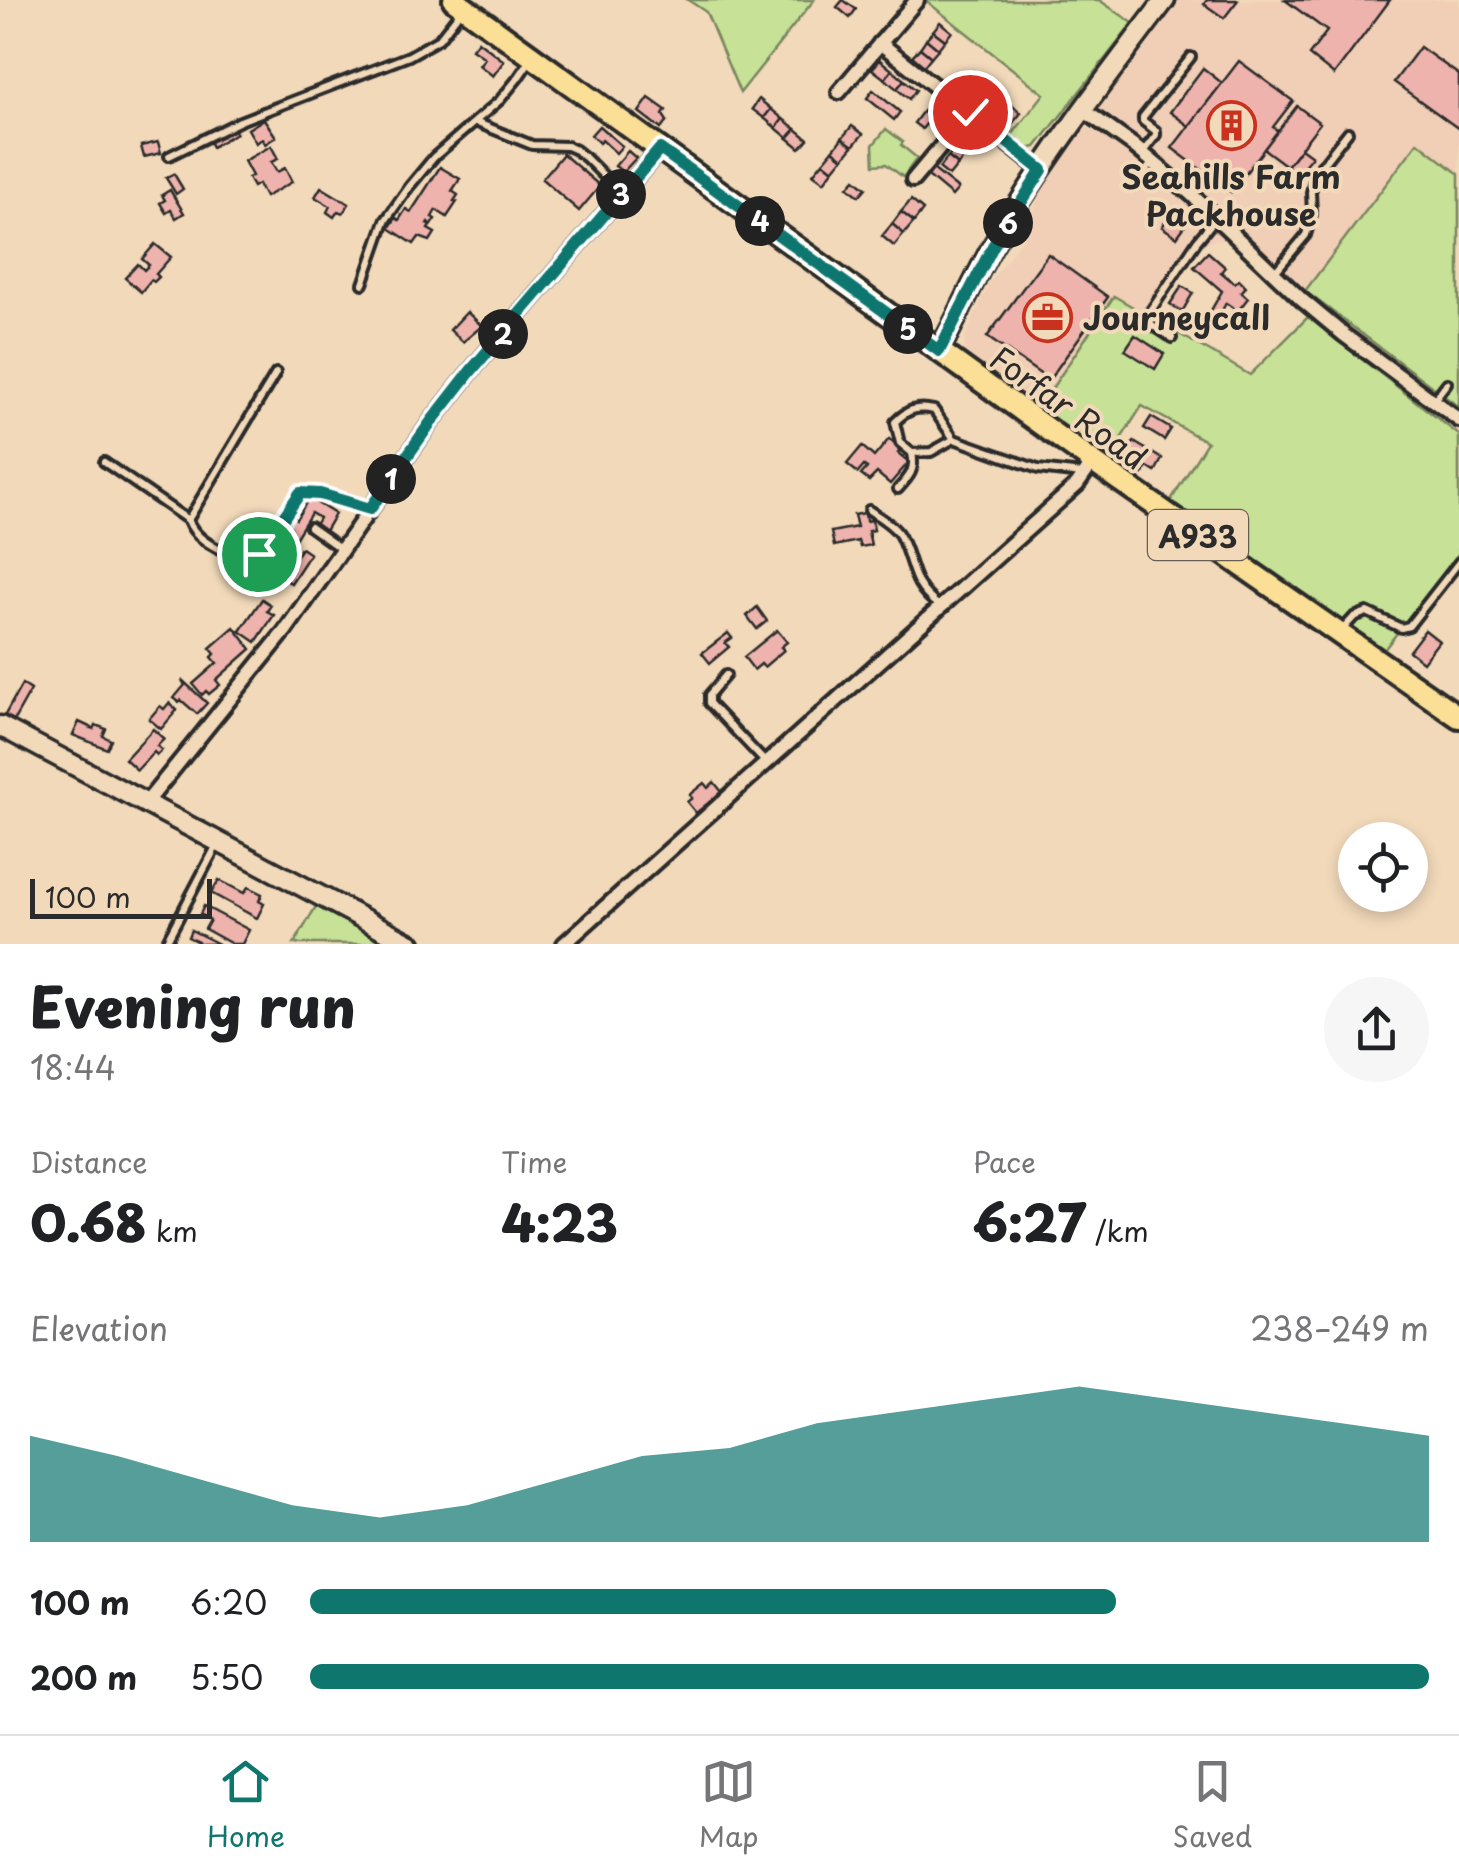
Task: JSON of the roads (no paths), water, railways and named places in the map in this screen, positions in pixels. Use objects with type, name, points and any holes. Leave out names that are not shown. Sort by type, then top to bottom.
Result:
[{"type":"main road","name":"Forfar Road","points":[[459,4],[939,351],[1088,468],[1459,717]]},
{"type":"street","points":[[838,92],[918,0]]},
{"type":"street","points":[[939,351],[993,246],[1082,109],[1165,0]]},
{"type":"street","points":[[880,42],[1042,170]]},
{"type":"street","points":[[1082,109],[1148,158],[1344,335],[1459,420]]},
{"type":"street","points":[[913,180],[970,112]]},
{"type":"street","points":[[146,804],[285,631],[470,372],[660,149]]},
{"type":"street","points":[[564,944],[1076,484],[1088,468]]},
{"type":"street","points":[[0,726],[411,944]]},
{"type":"lane","points":[[169,156],[240,120],[409,56],[439,39],[459,4]]},
{"type":"lane","points":[[1134,186],[1156,135],[1142,117],[1192,57]]},
{"type":"lane","points":[[363,284],[385,221],[408,187],[434,157],[500,100],[532,58]]},
{"type":"lane","points":[[474,122],[532,145],[576,150],[622,194]]},
{"type":"lane","points":[[1274,274],[1306,235],[1316,173],[1348,132]]},
{"type":"lane","points":[[1172,338],[1152,325],[1148,315],[1216,218]]},
{"type":"lane","points":[[188,520],[276,373]]},
{"type":"lane","points":[[1433,400],[1447,383]]},
{"type":"lane","points":[[898,489],[912,473],[914,464],[912,453],[900,443],[895,422],[905,412],[919,407],[934,410],[954,440],[1038,468],[1088,468]]},
{"type":"lane","points":[[912,453],[931,452],[954,440]]},
{"type":"lane","points":[[104,462],[188,520],[199,538],[242,561],[249,562],[259,554],[300,493],[320,494],[370,509]]},
{"type":"lane","points":[[869,510],[898,532],[916,581],[940,607]]},
{"type":"lane","points":[[310,527],[342,550]]},
{"type":"lane","points":[[1339,634],[1354,616],[1367,612],[1401,628],[1409,626],[1459,562]]},
{"type":"lane","points":[[726,675],[709,695],[709,702],[766,764]]},
{"type":"lane","points":[[166,944],[218,842]]},
{"type":"place","name":"Seahills Farm Packhouse","points":[[1231,126]]},
{"type":"place","name":"Journeycall","points":[[1048,317]]}]
